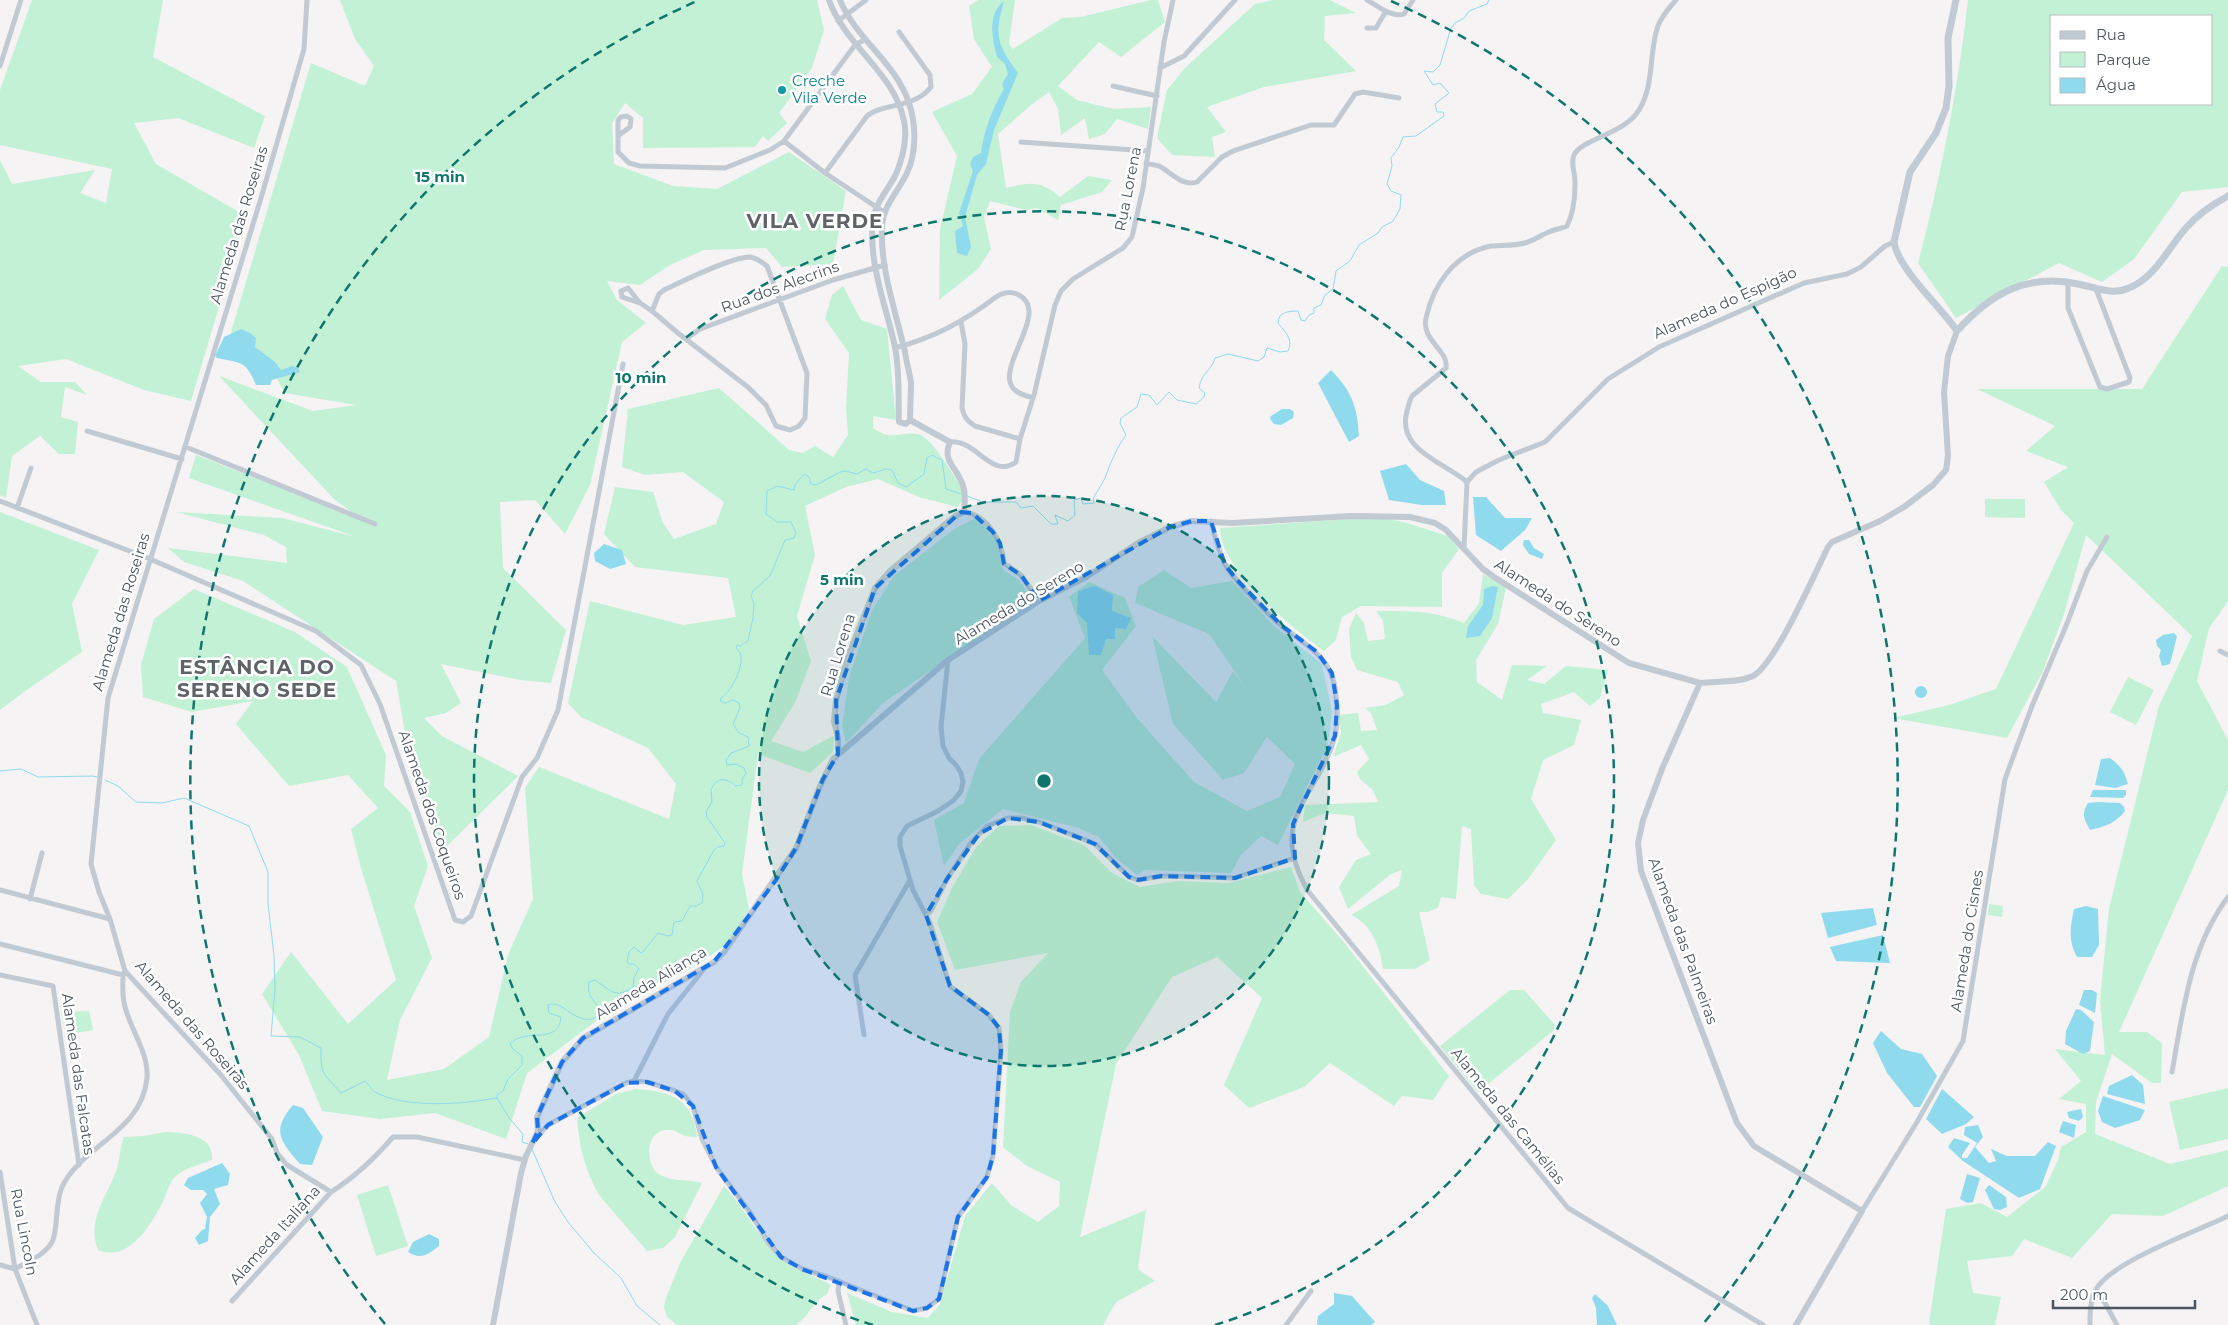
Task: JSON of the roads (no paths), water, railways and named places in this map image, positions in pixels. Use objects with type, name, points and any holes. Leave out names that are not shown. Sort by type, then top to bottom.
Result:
[{"type":"main road","points":[[1956,0],[1948,38],[1949,86],[1946,108],[1930,143],[1910,172],[1894,242],[1895,251],[1904,266],[1957,331],[1979,308],[2005,291],[2035,284],[2068,282],[2110,292],[2123,291],[2141,282],[2192,222],[2228,196]]},
{"type":"street","points":[[0,66],[21,0]]},
{"type":"street","name":"Alameda das Roseiras","points":[[307,0],[304,49],[186,447],[108,698],[91,864],[99,892],[110,919],[124,973],[220,1074],[272,1139],[277,1153],[287,1165],[331,1192]]},
{"type":"street","points":[[830,0],[838,21],[855,45],[889,85],[905,122],[902,154],[895,175],[877,208],[872,234],[876,268],[895,348],[899,382],[899,422],[906,424],[910,420],[911,382],[884,265],[882,245],[884,212],[907,173],[913,152],[914,120],[909,102],[896,77],[864,40],[845,14],[840,0]]},
{"type":"street","points":[[838,21],[866,0]]},
{"type":"street","name":"Rua Lorena","points":[[950,442],[960,442],[971,446],[989,462],[1001,468],[1011,466],[1016,462],[1020,439],[1033,398],[1059,294],[1073,280],[1129,244],[1138,215],[1160,68],[1173,0]]},
{"type":"street","points":[[1160,68],[1184,56],[1234,0]]},
{"type":"street","points":[[1367,0],[1376,2],[1386,11],[1402,15],[1413,0]]},
{"type":"street","points":[[1464,548],[1467,482],[1414,446],[1405,423],[1409,401],[1412,396],[1446,368],[1445,360],[1430,341],[1425,326],[1434,289],[1446,272],[1462,259],[1491,246],[1526,243],[1567,226],[1571,216],[1575,187],[1572,162],[1574,155],[1583,146],[1610,134],[1628,123],[1639,110],[1646,94],[1657,28],[1676,0]]},
{"type":"street","points":[[1367,28],[1376,28],[1386,11]]},
{"type":"street","points":[[825,173],[867,116],[873,111],[899,106],[927,92],[932,82],[923,64],[899,32]]},
{"type":"street","points":[[619,135],[618,148],[620,156],[629,163],[640,166],[725,168],[770,150],[784,141],[855,45],[864,40]]},
{"type":"street","points":[[1113,86],[1157,96]]},
{"type":"street","points":[[1146,163],[1158,166],[1186,183],[1192,184],[1197,182],[1222,157],[1233,151],[1311,125],[1334,125],[1356,94],[1363,92],[1399,98]]},
{"type":"street","points":[[784,141],[825,173],[884,212]]},
{"type":"street","points":[[1021,142],[1148,151]]},
{"type":"street","name":"Alameda do Espigão","points":[[1467,482],[1471,476],[1482,468],[1545,442],[1608,379],[1644,355],[1793,287],[1854,271],[1885,246],[1894,242]]},
{"type":"street","points":[[640,303],[748,388],[766,405],[776,426],[790,430],[799,426],[805,418],[808,373],[767,266],[759,260],[751,257],[728,263],[664,290],[659,294],[652,311]]},
{"type":"street","name":"Rua dos Alecrins","points":[[686,339],[700,329],[833,280],[884,265]]},
{"type":"street","points":[[2068,282],[2068,308],[2100,387],[2107,389],[2129,382],[2130,378],[2096,289]]},
{"type":"street","points":[[895,348],[961,322],[1006,292],[1016,293],[1028,305],[1028,325],[1018,344],[1010,381],[1012,388],[1020,394],[1033,398]]},
{"type":"street","points":[[961,322],[965,344],[962,408],[964,416],[968,422],[975,426],[1020,439]]},
{"type":"street","points":[[1700,683],[1734,680],[1755,675],[1769,660],[1832,542],[1880,521],[1904,508],[1933,485],[1946,470],[1948,456],[1944,392],[1948,356],[1957,331]]},
{"type":"street","name":"Alameda dos Coqueiros","points":[[150,559],[316,631],[361,665],[380,704],[455,920],[463,922],[471,916],[522,777],[537,758],[558,710],[623,364]]},
{"type":"street","points":[[910,420],[950,442],[947,449],[947,457],[961,480],[965,496],[964,512],[972,513],[993,532],[1000,543],[1004,563],[1022,575],[1039,601]]},
{"type":"street","points":[[88,431],[182,459]]},
{"type":"street","points":[[186,447],[375,524]]},
{"type":"street","points":[[17,508],[31,468]]},
{"type":"street","points":[[0,502],[150,559]]},
{"type":"street","name":"Rua Lorena","points":[[838,754],[838,738],[834,721],[836,700],[847,659],[874,588],[890,571],[955,516],[964,512]]},
{"type":"street","name":"Alameda do Sereno","points":[[532,1144],[548,1125],[616,1087],[634,1081],[658,1084],[683,1094],[693,1106],[707,1151],[771,1246],[781,1256],[802,1269],[913,1311],[927,1308],[933,1304],[938,1299],[958,1217],[987,1177],[993,1156],[1001,1050],[999,1028],[989,1015],[950,986],[926,914],[910,880],[900,846],[900,837],[907,826],[938,811],[954,800],[962,791],[961,773],[956,764],[949,758],[943,746],[941,727],[948,660],[1039,601],[1086,577],[1138,543],[1170,527],[1192,520],[1232,523],[1352,516],[1410,517],[1427,520],[1440,526],[1464,548],[1483,570],[1629,663],[1700,683]]},
{"type":"street","name":"Alameda das Camélias","points":[[1211,521],[1225,564],[1237,580],[1281,625],[1317,652],[1332,673],[1337,706],[1335,736],[1293,824],[1295,858],[1301,878],[1308,891],[1568,1208],[1763,1325]]},
{"type":"street","name":"Alameda do Cisnes","points":[[1796,1325],[1963,1041],[2006,779],[2032,706],[2087,571],[2107,536]]},
{"type":"street","points":[[2220,651],[2228,655]]},
{"type":"street","name":"Alameda Aliança","points":[[493,1325],[516,1196],[526,1158],[538,1131],[537,1117],[562,1062],[583,1038],[719,958],[736,938],[796,848],[833,758],[948,660]]},
{"type":"street","name":"Alameda das Palmeiras","points":[[1700,683],[1662,769],[1643,820],[1638,843],[1641,871],[1724,1093],[1737,1123],[1746,1137],[1754,1146],[1862,1211]]},
{"type":"street","points":[[926,914],[931,911],[948,879],[971,843],[987,826],[1008,818],[1021,818],[1039,822],[1096,844],[1129,877],[1138,880],[1162,876],[1235,878],[1295,858]]},
{"type":"street","points":[[30,899],[42,853]]},
{"type":"street","points":[[864,1035],[855,975],[910,880]]},
{"type":"street","points":[[0,890],[110,919]]},
{"type":"street","points":[[2172,1072],[2184,1006],[2200,945],[2228,897]]},
{"type":"street","points":[[0,944],[124,973],[124,1002],[146,1063],[147,1076],[145,1092],[120,1130],[79,1166],[62,1186],[59,1195],[53,1241],[41,1253],[15,1269],[0,1265]]},
{"type":"street","points":[[634,1081],[668,1014],[706,966]]},
{"type":"street","name":"Alameda das Falcatas","points":[[0,974],[53,986],[79,1166]]},
{"type":"street","name":"Alameda Italiana","points":[[232,1301],[331,1192],[348,1182],[376,1157],[393,1137],[417,1137],[526,1158]]},
{"type":"street","name":"Rua Lincoln","points":[[0,1172],[15,1269],[37,1325]]},
{"type":"street","points":[[2090,1325],[2090,1309],[2095,1291],[2110,1274],[2144,1254],[2228,1216]]},
{"type":"street","points":[[840,1282],[838,1291],[846,1325]]},
{"type":"street","points":[[1286,1325],[1311,1291]]},
{"type":"street","points":[[2095,1291],[2105,1303],[2117,1325]]},
{"type":"water","points":[[1004,1],[999,23],[999,40],[1018,73],[994,130],[986,164],[977,175],[965,217],[971,247],[967,256],[957,253],[955,231],[963,226],[959,213],[973,171],[970,164],[973,157],[981,153],[989,120],[1004,89],[1002,84],[1008,74],[1005,64],[997,57],[992,27],[995,13]]},
{"type":"water","points":[[241,329],[256,338],[255,347],[275,362],[281,370],[292,366],[298,368],[300,372],[272,380],[270,385],[256,385],[249,371],[241,364],[217,358],[215,356],[224,337]]},
{"type":"water","points":[[1331,370],[1349,392],[1355,407],[1359,436],[1349,442],[1318,383]]},
{"type":"water","points":[[1282,409],[1290,409],[1294,412],[1293,418],[1281,425],[1274,424],[1270,419],[1271,416]]},
{"type":"water","points":[[1406,464],[1420,480],[1444,491],[1446,505],[1422,505],[1389,500],[1380,471]]},
{"type":"water","points":[[1473,497],[1486,497],[1505,518],[1532,518],[1525,530],[1501,551],[1476,535]]},
{"type":"water","points":[[1524,540],[1529,540],[1534,548],[1544,554],[1542,559],[1529,554],[1523,545]]},
{"type":"water","points":[[604,544],[622,550],[626,564],[610,569],[595,561],[594,553]]},
{"type":"water","points":[[1095,586],[1113,595],[1112,611],[1131,618],[1126,629],[1115,628],[1115,639],[1106,639],[1101,655],[1089,655],[1087,623],[1077,613],[1078,591]]},
{"type":"water","points":[[1493,586],[1498,587],[1492,618],[1480,636],[1466,638],[1468,626],[1483,605],[1484,589]]},
{"type":"water","points":[[2174,633],[2177,636],[2170,664],[2162,666],[2159,656],[2161,650],[2157,646],[2156,640],[2163,635]]},
{"type":"water","points":[[1921,686],[1927,692],[1921,698],[1915,692]]},
{"type":"water","points":[[2110,758],[2122,769],[2128,784],[2115,788],[2095,785],[2101,759]]},
{"type":"water","points":[[2093,790],[2126,790],[2126,795],[2123,798],[2090,797]]},
{"type":"water","points":[[2088,803],[2120,803],[2125,811],[2118,819],[2109,824],[2090,830],[2084,813]]},
{"type":"water","points":[[2086,906],[2098,909],[2099,945],[2092,957],[2077,957],[2071,939],[2074,909]]},
{"type":"water","points":[[1873,908],[1877,925],[1828,938],[1821,913]]},
{"type":"water","points":[[1883,935],[1890,963],[1836,961],[1830,947]]},
{"type":"water","points":[[2084,990],[2092,990],[2097,993],[2095,1013],[2079,1005]]},
{"type":"water","points":[[2076,1009],[2081,1010],[2094,1022],[2090,1051],[2083,1054],[2065,1044],[2066,1031]]},
{"type":"water","points":[[1881,1031],[1901,1049],[1922,1054],[1937,1076],[1920,1107],[1914,1107],[1887,1073],[1873,1043]]},
{"type":"water","points":[[2132,1075],[2143,1085],[2145,1104],[2107,1094],[2109,1086]]},
{"type":"water","points":[[1942,1089],[1974,1117],[1966,1124],[1942,1134],[1926,1119]]},
{"type":"water","points":[[2103,1096],[2145,1110],[2140,1120],[2115,1128],[2102,1122],[2098,1111]]},
{"type":"water","points":[[293,1105],[303,1108],[323,1137],[312,1165],[300,1164],[287,1149],[281,1136],[282,1122]]},
{"type":"water","points":[[2081,1109],[2083,1117],[2079,1121],[2069,1118],[2067,1112]]},
{"type":"water","points":[[2063,1121],[2076,1125],[2074,1138],[2059,1132]]},
{"type":"water","points":[[1978,1125],[1983,1137],[1975,1147],[1989,1163],[1996,1161],[1991,1149],[2007,1156],[2035,1156],[2048,1142],[2056,1146],[2040,1189],[2019,1198],[1963,1161],[1948,1147],[1954,1138],[1970,1143],[1962,1155],[1962,1158],[1967,1158],[1977,1143],[1964,1135],[1965,1127]]},
{"type":"water","points":[[222,1163],[230,1174],[228,1185],[214,1189],[220,1204],[210,1217],[208,1241],[199,1245],[195,1238],[205,1229],[207,1217],[200,1203],[207,1194],[203,1190],[191,1190],[184,1185],[188,1178]]},
{"type":"water","points":[[1967,1174],[1980,1178],[1973,1202],[1967,1203],[1960,1199]]},
{"type":"water","points":[[1989,1185],[2006,1197],[2007,1207],[2000,1210],[1994,1209],[1985,1190]]},
{"type":"water","points":[[429,1234],[439,1239],[439,1246],[431,1252],[420,1256],[408,1252],[413,1242]]},
{"type":"water","points":[[1334,1293],[1352,1296],[1375,1322],[1371,1325],[1317,1325],[1318,1316],[1334,1304]]},
{"type":"water","points":[[1595,1294],[1608,1306],[1617,1325],[1597,1325],[1596,1308],[1592,1298]]},
{"type":"waterway","points":[[967,496],[983,502],[1016,502],[1021,508],[1033,506],[1051,524],[1058,524],[1055,515],[1068,521],[1075,515],[1074,500],[1081,498],[1083,504],[1094,503],[1093,499],[1104,481],[1111,461],[1126,435],[1120,423],[1121,418],[1137,407],[1141,394],[1149,395],[1157,405],[1169,392],[1177,400],[1196,404],[1204,397],[1205,393],[1199,388],[1200,382],[1215,358],[1228,354],[1258,361],[1264,357],[1267,348],[1280,352],[1288,351],[1290,343],[1278,323],[1280,316],[1288,312],[1298,311],[1301,320],[1305,321],[1309,315],[1314,313],[1314,308],[1321,305],[1325,295],[1333,289],[1336,271],[1350,261],[1359,245],[1393,221],[1400,209],[1401,195],[1391,191],[1387,184],[1392,166],[1391,158],[1403,137],[1416,136],[1444,116],[1443,112],[1437,112],[1435,104],[1449,93],[1440,83],[1433,85],[1424,71],[1433,72],[1440,65],[1451,28],[1455,23],[1464,18],[1469,11],[1487,4],[1489,0]]},
{"type":"waterway","points":[[528,1144],[522,1142],[523,1134],[509,1118],[496,1096],[503,1091],[508,1079],[522,1065],[522,1056],[510,1044],[516,1039],[548,1034],[559,1026],[561,1017],[549,1013],[548,1005],[559,1005],[583,1019],[597,1017],[600,1008],[591,996],[589,982],[595,980],[608,990],[617,993],[627,991],[633,987],[634,978],[639,969],[634,964],[627,962],[629,952],[634,947],[641,953],[658,933],[668,936],[672,935],[674,922],[682,921],[690,906],[702,903],[703,894],[697,881],[714,850],[724,846],[725,843],[707,817],[706,812],[712,802],[711,790],[716,783],[722,780],[729,781],[735,786],[742,785],[742,780],[746,773],[744,768],[736,764],[727,765],[726,760],[731,753],[749,746],[748,737],[739,733],[733,724],[740,708],[739,703],[733,700],[725,703],[720,701],[730,689],[738,674],[741,659],[740,653],[736,648],[737,645],[740,646],[748,641],[753,618],[754,603],[751,596],[753,591],[770,576],[785,540],[794,538],[796,533],[791,522],[777,522],[766,514],[767,491],[777,486],[794,490],[795,485],[804,474],[809,477],[811,484],[816,485],[840,472],[845,471],[857,474],[866,469],[873,473],[886,469],[892,470],[898,483],[906,487],[924,474],[927,458],[932,455],[942,460],[946,489],[961,494]]},
{"type":"waterway","points":[[0,771],[21,769],[38,777],[97,777]]},
{"type":"waterway","points":[[105,780],[118,786],[136,802],[162,803],[184,798],[249,826],[268,872],[268,904],[274,955],[275,989],[271,1036],[300,1037],[321,1048],[321,1064],[324,1074],[341,1093],[365,1081],[375,1092],[402,1101],[435,1104],[497,1098]]},
{"type":"waterway","points":[[532,1149],[555,1202],[568,1222],[594,1253],[621,1278],[637,1306],[660,1325]]},
{"type":"place","name":"Creche Vila Verde","points":[[782,90]]},
{"type":"district","name":"VILA VERDE","points":[[815,221]]},
{"type":"district","name":"ESTÂNCIA DO SERENO SEDE","points":[[257,678]]}]
